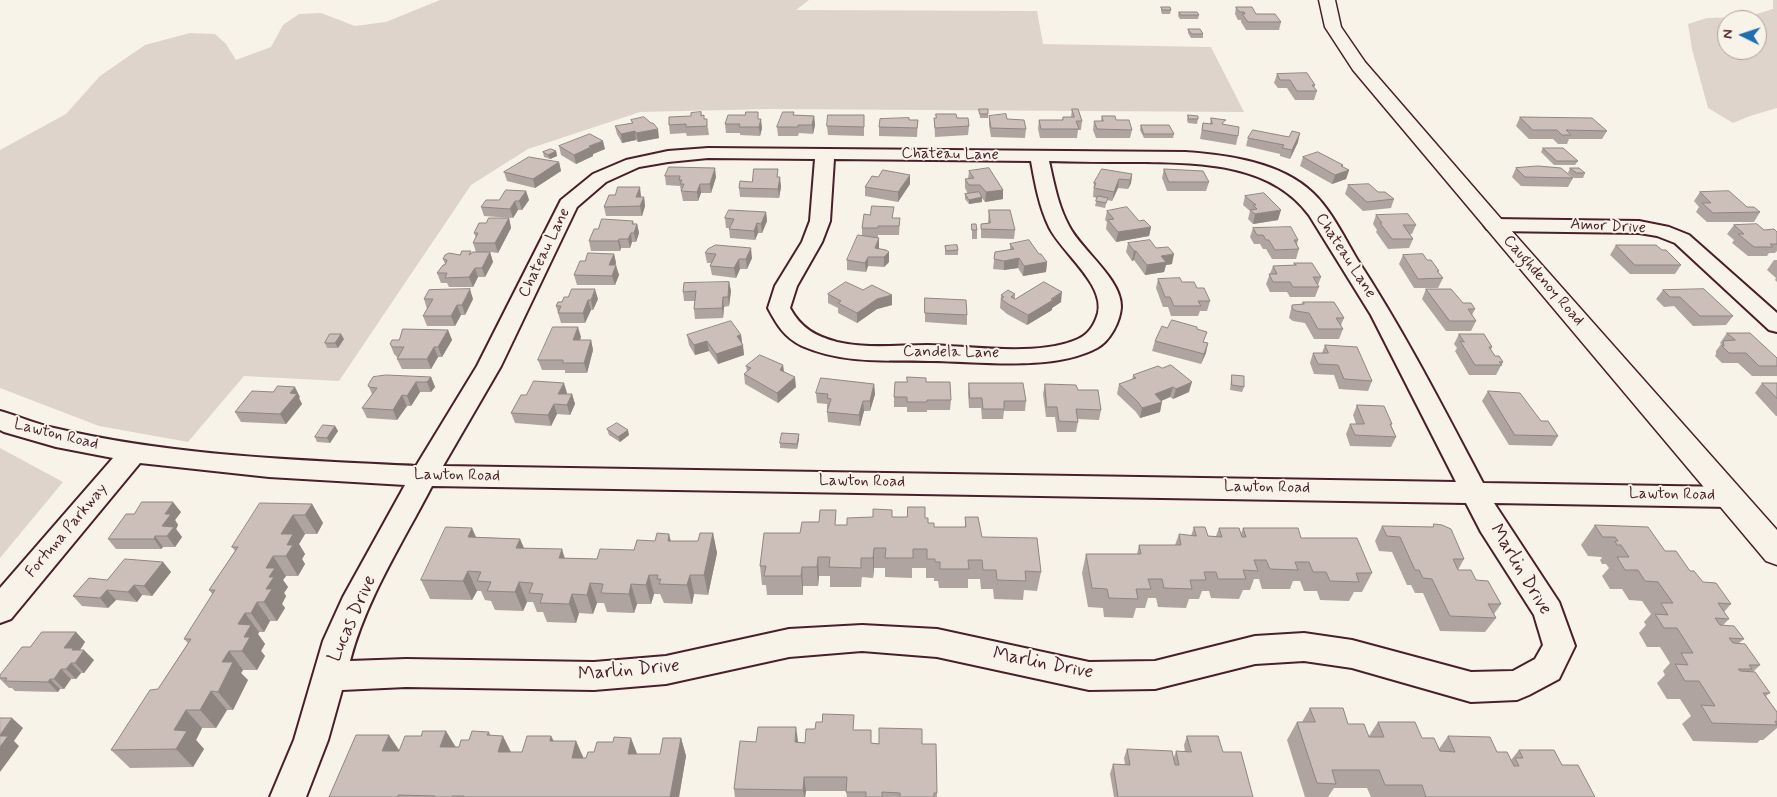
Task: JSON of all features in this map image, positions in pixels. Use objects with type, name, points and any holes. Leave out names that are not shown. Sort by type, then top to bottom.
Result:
[{"type":"street","name":"Caughdenoy Road","points":[[1327,0],[1328,12],[1339,39],[1359,66],[1777,552]]},
{"type":"street","name":"Chateau Lane","points":[[424,476],[489,366],[568,204],[584,187],[624,165],[639,160],[673,155],[708,153],[1184,157],[1219,160],[1262,172],[1306,197],[1382,315],[1475,491]]},
{"type":"street","name":"Candela Lane","points":[[826,154],[820,221],[812,242],[786,286],[779,308],[788,325],[810,340],[835,349],[864,352],[1040,354],[1073,349],[1089,343],[1102,331],[1111,305],[1102,283],[1064,236],[1051,209],[1039,157]]},
{"type":"street","name":"Amor Drive","points":[[1494,225],[1620,226],[1662,231],[1682,239],[1777,325]]},
{"type":"street","name":"Lawton Road","points":[[0,420],[67,441],[239,466],[424,476],[1475,491],[1730,497]]},
{"type":"street","name":"Fortuna Parkway","points":[[0,610],[133,452]]},
{"type":"street","name":"Lucas Drive","points":[[288,797],[311,740],[339,641],[354,606],[424,476]]},
{"type":"street","name":"Marlin Drive","points":[[328,676],[406,673],[594,676],[666,670],[789,643],[862,638],[937,643],[1088,676],[1155,674],[1256,650],[1304,647],[1352,654],[1471,687],[1518,685],[1547,669],[1559,646],[1548,611],[1491,524],[1475,491]]},
{"type":"shaded area","points":[[440,0],[809,0],[796,10],[1037,11],[1043,44],[1211,47],[1244,112],[770,109],[640,112],[528,149],[471,185],[339,381],[244,376],[188,442],[99,426],[0,388],[0,150],[66,114],[100,76],[145,45],[190,33],[215,34],[226,44],[236,60],[271,47],[283,25],[299,14],[321,13],[355,26],[386,22]]},
{"type":"shaded area","points":[[1773,0],[1777,0],[1777,108],[1733,123],[1708,108],[1692,49],[1688,24],[1707,18],[1717,18],[1717,60],[1767,60],[1767,11],[1773,9]]},
{"type":"shaded area","points":[[0,448],[63,482],[0,558]]},
{"type":"building","points":[[1161,7],[1170,7],[1171,10],[1163,10]]},
{"type":"building","points":[[1236,7],[1252,7],[1256,14],[1275,14],[1281,22],[1248,22],[1242,14],[1245,14],[1244,12],[1240,12]]},
{"type":"building","points":[[1179,12],[1197,12],[1199,15],[1181,15]]},
{"type":"building","points":[[1188,29],[1200,29],[1203,34],[1192,34]]},
{"type":"building","points":[[1307,73],[1317,91],[1297,91],[1290,80],[1280,80],[1277,74]]},
{"type":"building","points":[[979,109],[988,109],[988,114],[980,114]]},
{"type":"building","points":[[1072,109],[1078,109],[1082,121],[1076,121],[1079,129],[1041,129],[1039,120],[1063,120],[1063,117],[1074,117]]},
{"type":"building","points":[[701,112],[701,116],[704,115],[704,119],[707,119],[707,126],[686,127],[686,124],[669,125],[669,117],[691,116],[691,113]]},
{"type":"building","points":[[746,112],[758,112],[758,119],[761,119],[759,127],[739,127],[740,124],[725,124],[728,115],[745,115]]},
{"type":"building","points":[[783,112],[794,112],[793,115],[814,116],[812,125],[777,127]]},
{"type":"building","points":[[936,114],[956,114],[957,118],[968,118],[969,126],[935,128],[934,118],[936,118]]},
{"type":"building","points":[[1006,114],[1007,119],[1024,120],[1026,129],[991,128],[989,116]]},
{"type":"building","points":[[828,115],[864,115],[864,127],[827,126]]},
{"type":"building","points":[[1188,115],[1198,116],[1198,119],[1189,119]]},
{"type":"building","points":[[1102,116],[1115,116],[1116,120],[1129,120],[1132,130],[1097,129],[1094,121],[1103,121]]},
{"type":"building","points":[[644,117],[658,129],[621,134],[615,126],[633,123],[631,120]]},
{"type":"building","points":[[1520,117],[1592,118],[1607,131],[1566,130],[1571,135],[1562,135],[1557,130],[1533,130]]},
{"type":"building","points":[[909,118],[909,120],[918,120],[917,128],[879,127],[880,119]]},
{"type":"building","points":[[1211,118],[1226,120],[1222,124],[1239,127],[1238,136],[1202,130],[1203,123],[1212,124]]},
{"type":"building","points":[[1141,125],[1169,125],[1174,134],[1144,134]]},
{"type":"building","points":[[1253,130],[1289,137],[1292,131],[1300,133],[1292,150],[1282,148],[1284,145],[1248,138]]},
{"type":"building","points":[[590,134],[603,141],[589,146],[591,147],[574,155],[559,146]]},
{"type":"building","points":[[1543,148],[1563,148],[1578,161],[1557,161]]},
{"type":"building","points":[[551,149],[556,151],[548,155],[543,152]]},
{"type":"building","points":[[1318,152],[1349,170],[1335,175],[1303,157]]},
{"type":"building","points":[[529,157],[559,162],[533,179],[504,172]]},
{"type":"building","points":[[1538,166],[1561,168],[1573,178],[1525,177],[1516,168]]},
{"type":"building","points":[[669,167],[715,168],[710,184],[700,184],[697,192],[681,191],[684,184],[680,184],[682,180],[679,180],[680,176],[665,176]]},
{"type":"building","points":[[989,168],[1003,190],[986,192],[980,185],[969,185],[965,179],[974,178],[969,171]]},
{"type":"building","points":[[1570,168],[1579,168],[1585,173],[1577,173]]},
{"type":"building","points":[[754,169],[778,169],[777,177],[780,177],[778,189],[739,188],[740,181],[752,182]]},
{"type":"building","points":[[1102,169],[1132,174],[1130,180],[1119,179],[1114,192],[1094,188],[1096,183],[1094,183]]},
{"type":"building","points":[[1164,169],[1203,171],[1209,182],[1169,182]]},
{"type":"building","points":[[883,170],[910,175],[898,192],[865,187],[872,176],[878,177]]},
{"type":"building","points":[[1369,184],[1378,192],[1385,192],[1394,199],[1367,202],[1348,185]]},
{"type":"building","points":[[618,187],[640,187],[636,197],[644,197],[640,206],[604,207],[609,195],[615,195]]},
{"type":"building","points":[[506,190],[526,191],[519,201],[515,201],[510,209],[481,207],[486,200],[499,200]]},
{"type":"building","points":[[1729,191],[1747,207],[1754,207],[1760,212],[1713,213],[1702,203],[1711,203],[1700,192]]},
{"type":"building","points":[[979,192],[982,197],[969,200],[965,194]]},
{"type":"building","points":[[1264,193],[1281,210],[1255,214],[1250,210],[1257,209],[1253,205],[1256,205],[1245,196]]},
{"type":"building","points":[[1098,196],[1108,198],[1106,203],[1096,201]]},
{"type":"building","points":[[872,206],[894,207],[892,218],[900,218],[899,226],[862,228],[864,214],[870,215]]},
{"type":"building","points":[[1127,207],[1139,221],[1144,220],[1151,227],[1118,232],[1108,220],[1114,219],[1107,211]]},
{"type":"building","points":[[729,210],[766,212],[761,224],[757,223],[754,231],[729,229],[734,219],[725,218]]},
{"type":"building","points":[[989,210],[1010,210],[1015,230],[981,229],[981,224],[990,223]]},
{"type":"building","points":[[1408,214],[1416,225],[1403,225],[1413,239],[1392,239],[1376,215]]},
{"type":"building","points":[[489,218],[509,218],[495,243],[473,243],[478,233],[474,233],[479,223],[486,223]]},
{"type":"building","points":[[602,219],[633,221],[632,224],[637,224],[634,233],[631,233],[628,239],[589,241],[594,229],[598,229]]},
{"type":"building","points":[[972,224],[976,224],[977,230],[972,230]]},
{"type":"building","points":[[1757,224],[1764,230],[1774,229],[1777,232],[1777,244],[1770,244],[1773,247],[1754,247],[1738,234],[1744,234],[1734,225]]},
{"type":"building","points":[[1291,227],[1298,240],[1294,240],[1299,249],[1275,250],[1269,240],[1266,240],[1263,235],[1257,235],[1253,228]]},
{"type":"building","points":[[858,235],[879,238],[875,248],[889,252],[884,257],[868,257],[865,263],[847,260]]},
{"type":"building","points":[[1029,240],[1047,262],[1024,266],[1019,258],[1004,261],[994,259],[995,252],[1014,249],[1010,244]]},
{"type":"building","points":[[1150,240],[1156,248],[1168,247],[1174,254],[1161,256],[1166,262],[1147,265],[1128,243]]},
{"type":"building","points":[[716,245],[751,248],[746,259],[739,259],[734,268],[710,266],[716,254],[705,253]]},
{"type":"building","points":[[957,245],[958,250],[946,251],[945,246]]},
{"type":"building","points":[[1616,245],[1656,245],[1662,250],[1666,250],[1681,265],[1635,265]]},
{"type":"building","points":[[462,251],[471,251],[469,255],[473,252],[490,252],[482,268],[475,268],[469,277],[445,278],[447,273],[437,273],[445,265],[447,260],[443,259],[445,255],[449,253],[460,255]]},
{"type":"building","points":[[588,253],[614,254],[609,265],[616,265],[612,276],[574,275],[580,261],[585,261]]},
{"type":"building","points":[[1423,254],[1427,260],[1431,260],[1443,278],[1418,279],[1403,255]]},
{"type":"building","points":[[1294,263],[1312,263],[1321,277],[1313,277],[1319,287],[1293,287],[1290,282],[1273,282],[1269,274],[1277,274],[1273,266],[1296,265]]},
{"type":"building","points":[[1180,278],[1182,282],[1194,282],[1197,288],[1204,288],[1210,301],[1198,301],[1201,306],[1174,306],[1170,297],[1165,297],[1158,279]]},
{"type":"building","points":[[729,282],[728,297],[723,297],[722,308],[694,309],[696,291],[683,292],[684,283]]},
{"type":"building","points":[[846,282],[863,290],[872,285],[892,295],[877,299],[857,313],[838,303],[841,301],[828,294]]},
{"type":"building","points":[[1044,282],[1062,292],[1051,299],[1053,300],[1028,315],[1001,299],[1004,297],[1001,295],[1008,290],[1015,294],[1011,297],[1015,299]]},
{"type":"building","points":[[470,289],[462,305],[457,305],[451,316],[423,316],[433,299],[424,299],[429,290]]},
{"type":"building","points":[[572,289],[595,289],[583,313],[558,313],[561,306],[556,306],[558,302],[562,302],[564,297],[568,297]]},
{"type":"building","points":[[1426,289],[1451,289],[1463,303],[1471,303],[1475,309],[1468,309],[1476,321],[1450,321]]},
{"type":"building","points":[[1704,289],[1733,316],[1700,316],[1680,297],[1670,297],[1663,290]]},
{"type":"building","points":[[925,298],[966,300],[967,315],[925,313]]},
{"type":"building","points":[[1303,302],[1334,302],[1344,318],[1336,318],[1343,329],[1318,329],[1309,313],[1296,311],[1292,308],[1292,305],[1304,304]]},
{"type":"building","points":[[1172,320],[1207,332],[1203,342],[1208,343],[1204,354],[1155,341],[1162,326],[1167,328]]},
{"type":"building","points":[[731,321],[741,335],[737,336],[743,345],[716,354],[707,341],[694,345],[687,335]]},
{"type":"building","points":[[553,327],[578,327],[573,340],[591,340],[584,363],[563,363],[563,360],[538,360]]},
{"type":"building","points":[[403,329],[448,330],[438,347],[434,347],[427,359],[397,359],[404,347],[393,347],[390,344],[392,340],[399,340]]},
{"type":"building","points":[[1727,333],[1750,333],[1777,358],[1777,366],[1759,366],[1746,353],[1729,353],[1722,346],[1724,346],[1723,341],[1735,340]]},
{"type":"building","points":[[330,334],[341,334],[335,343],[325,343]]},
{"type":"building","points":[[1459,334],[1484,334],[1495,356],[1499,356],[1503,362],[1499,362],[1502,365],[1475,365],[1460,341],[1464,342]]},
{"type":"building","points":[[1325,345],[1357,347],[1372,381],[1344,379],[1338,365],[1318,364],[1313,353],[1328,353]]},
{"type":"building","points":[[760,355],[783,365],[780,370],[795,377],[777,393],[744,374],[751,368],[746,366]]},
{"type":"building","points":[[1171,365],[1192,382],[1176,389],[1173,387],[1155,394],[1162,402],[1142,408],[1119,384],[1136,378],[1133,375],[1158,366],[1162,368]]},
{"type":"building","points":[[386,375],[431,377],[427,382],[416,382],[407,396],[402,395],[393,410],[362,408],[377,388],[369,387],[368,385],[373,377]]},
{"type":"building","points":[[1232,375],[1244,376],[1244,387],[1232,385]]},
{"type":"building","points":[[907,377],[926,378],[926,382],[950,382],[951,400],[907,402],[907,397],[894,397],[895,382],[907,382]]},
{"type":"building","points":[[821,378],[874,384],[870,401],[863,401],[859,415],[827,412],[831,399],[827,398],[828,394],[816,393]]},
{"type":"building","points":[[534,381],[564,383],[558,394],[572,394],[567,405],[554,404],[548,415],[511,413],[521,395],[526,395]]},
{"type":"building","points":[[969,383],[1023,383],[1026,401],[1004,401],[1004,409],[983,409],[982,398],[970,398]]},
{"type":"building","points":[[1762,383],[1777,383],[1777,398]]},
{"type":"building","points":[[1045,384],[1076,385],[1078,390],[1098,390],[1101,410],[1076,409],[1078,422],[1059,421],[1057,407],[1047,407]]},
{"type":"building","points":[[278,386],[295,387],[290,393],[297,394],[280,414],[235,412],[252,391],[273,392]]},
{"type":"building","points":[[1488,391],[1520,393],[1541,421],[1548,421],[1558,436],[1515,435]]},
{"type":"building","points":[[1357,405],[1384,406],[1396,437],[1355,435],[1350,424],[1364,424]]},
{"type":"building","points":[[617,423],[628,430],[618,437],[607,429]]},
{"type":"building","points":[[323,425],[335,426],[327,438],[315,437]]},
{"type":"building","points":[[782,433],[799,434],[797,444],[780,443]]},
{"type":"building","points":[[142,502],[173,502],[165,514],[171,514],[162,526],[174,527],[167,536],[155,536],[154,539],[108,539],[126,514],[134,514]]},
{"type":"building","points":[[260,503],[312,504],[305,515],[293,515],[281,534],[293,534],[287,545],[293,545],[286,556],[273,556],[266,568],[275,568],[269,577],[274,577],[266,589],[272,589],[264,602],[257,602],[251,613],[245,613],[238,624],[251,625],[244,637],[250,637],[242,651],[229,651],[222,662],[233,662],[218,692],[211,691],[200,710],[186,710],[174,730],[187,731],[176,749],[111,750],[150,690],[158,689],[191,639],[184,639],[215,590],[209,590],[238,547],[232,547]]},
{"type":"building","points":[[908,507],[925,507],[925,518],[928,518],[928,523],[934,523],[934,527],[966,527],[965,517],[978,517],[982,537],[1037,538],[1041,572],[1025,571],[1026,581],[997,580],[996,570],[983,570],[982,560],[968,560],[969,569],[940,569],[940,562],[935,562],[935,559],[927,559],[927,549],[913,549],[913,558],[885,558],[886,548],[874,548],[873,558],[861,558],[861,568],[829,567],[830,557],[818,557],[817,567],[802,567],[801,576],[764,576],[766,566],[760,566],[764,533],[800,533],[802,522],[819,522],[820,510],[836,510],[835,525],[847,525],[847,518],[873,517],[873,509],[892,510],[892,517],[907,517]]},
{"type":"building","points":[[1434,524],[1451,529],[1464,559],[1453,559],[1458,570],[1471,570],[1476,580],[1488,581],[1501,604],[1488,604],[1496,618],[1450,616],[1432,579],[1423,578],[1419,570],[1415,570],[1400,537],[1387,536],[1382,526],[1433,527]]},
{"type":"building","points":[[1595,525],[1648,527],[1665,551],[1676,551],[1690,571],[1694,571],[1703,582],[1716,583],[1731,604],[1718,603],[1729,619],[1715,618],[1720,625],[1734,626],[1744,639],[1729,638],[1733,643],[1745,644],[1760,665],[1749,665],[1752,669],[1738,669],[1740,671],[1755,672],[1770,693],[1763,693],[1777,712],[1777,722],[1775,721],[1777,725],[1712,723],[1701,705],[1715,706],[1699,681],[1685,681],[1675,664],[1688,665],[1681,653],[1693,653],[1677,628],[1664,628],[1655,614],[1668,615],[1661,603],[1673,603],[1658,582],[1645,581],[1638,570],[1625,570],[1617,557],[1629,557],[1621,545],[1617,545],[1615,541],[1618,541],[1615,537],[1603,537]]},
{"type":"building","points":[[446,527],[472,528],[468,537],[520,539],[516,548],[562,549],[559,558],[597,559],[600,549],[634,550],[637,540],[655,541],[657,533],[669,534],[668,541],[698,541],[700,533],[713,533],[704,575],[690,575],[687,585],[659,584],[661,579],[657,579],[658,575],[649,575],[646,585],[631,584],[629,594],[601,593],[603,584],[590,583],[587,595],[572,594],[569,604],[540,603],[543,594],[529,593],[533,583],[519,582],[515,592],[487,591],[491,582],[477,581],[481,572],[468,571],[463,581],[421,580]]},
{"type":"building","points":[[1194,527],[1205,527],[1208,536],[1222,537],[1219,528],[1239,528],[1242,537],[1246,537],[1243,528],[1298,528],[1301,538],[1357,538],[1372,573],[1356,573],[1359,582],[1330,581],[1326,572],[1313,572],[1309,562],[1295,562],[1298,570],[1270,569],[1266,560],[1254,560],[1258,571],[1243,570],[1246,579],[1218,579],[1216,572],[1204,572],[1206,580],[1190,580],[1192,589],[1164,588],[1162,579],[1148,579],[1151,589],[1136,589],[1138,599],[1109,598],[1107,589],[1092,588],[1086,554],[1141,554],[1139,545],[1181,545],[1179,534],[1196,536]]},
{"type":"building","points":[[125,559],[163,562],[144,586],[134,585],[128,592],[107,590],[100,598],[73,596],[89,578],[107,580]]},
{"type":"building","points":[[42,632],[76,632],[64,648],[84,650],[75,663],[71,663],[66,669],[61,669],[54,679],[50,679],[48,682],[5,681],[7,678],[0,678],[0,675],[22,647],[30,647]]},
{"type":"building","points":[[1310,708],[1343,708],[1348,724],[1364,724],[1369,737],[1384,737],[1378,722],[1415,722],[1422,738],[1434,738],[1440,751],[1455,752],[1448,736],[1490,737],[1497,752],[1507,752],[1514,766],[1519,766],[1515,758],[1523,758],[1519,750],[1554,750],[1562,765],[1578,765],[1595,797],[1426,797],[1422,785],[1385,785],[1379,770],[1332,770],[1336,784],[1317,783],[1297,722],[1315,722]]},
{"type":"building","points":[[823,714],[854,715],[853,730],[871,730],[871,743],[879,744],[879,728],[922,729],[922,744],[936,744],[937,793],[934,793],[934,797],[900,797],[900,793],[882,792],[882,797],[866,797],[866,792],[846,792],[847,777],[804,777],[803,790],[734,789],[740,741],[756,742],[758,727],[796,727],[795,742],[805,743],[806,729],[815,729],[816,722],[822,722]]},
{"type":"building","points":[[0,718],[12,718],[0,735]]},
{"type":"building","points":[[423,731],[446,731],[440,747],[459,747],[461,740],[469,740],[472,731],[489,732],[487,735],[503,736],[498,752],[522,752],[527,736],[551,736],[550,741],[576,741],[572,758],[586,758],[588,752],[594,752],[597,742],[613,742],[614,737],[631,738],[628,754],[660,754],[663,738],[681,738],[670,797],[435,797],[398,795],[398,797],[329,797],[356,735],[389,735],[382,751],[399,751],[405,736],[421,736]]},
{"type":"building","points":[[0,736],[8,736],[0,747]]},
{"type":"building","points":[[1187,736],[1218,736],[1223,752],[1241,752],[1253,797],[1118,797],[1113,764],[1130,765],[1127,749],[1172,751],[1175,765],[1179,765],[1176,751],[1191,752]]}]
